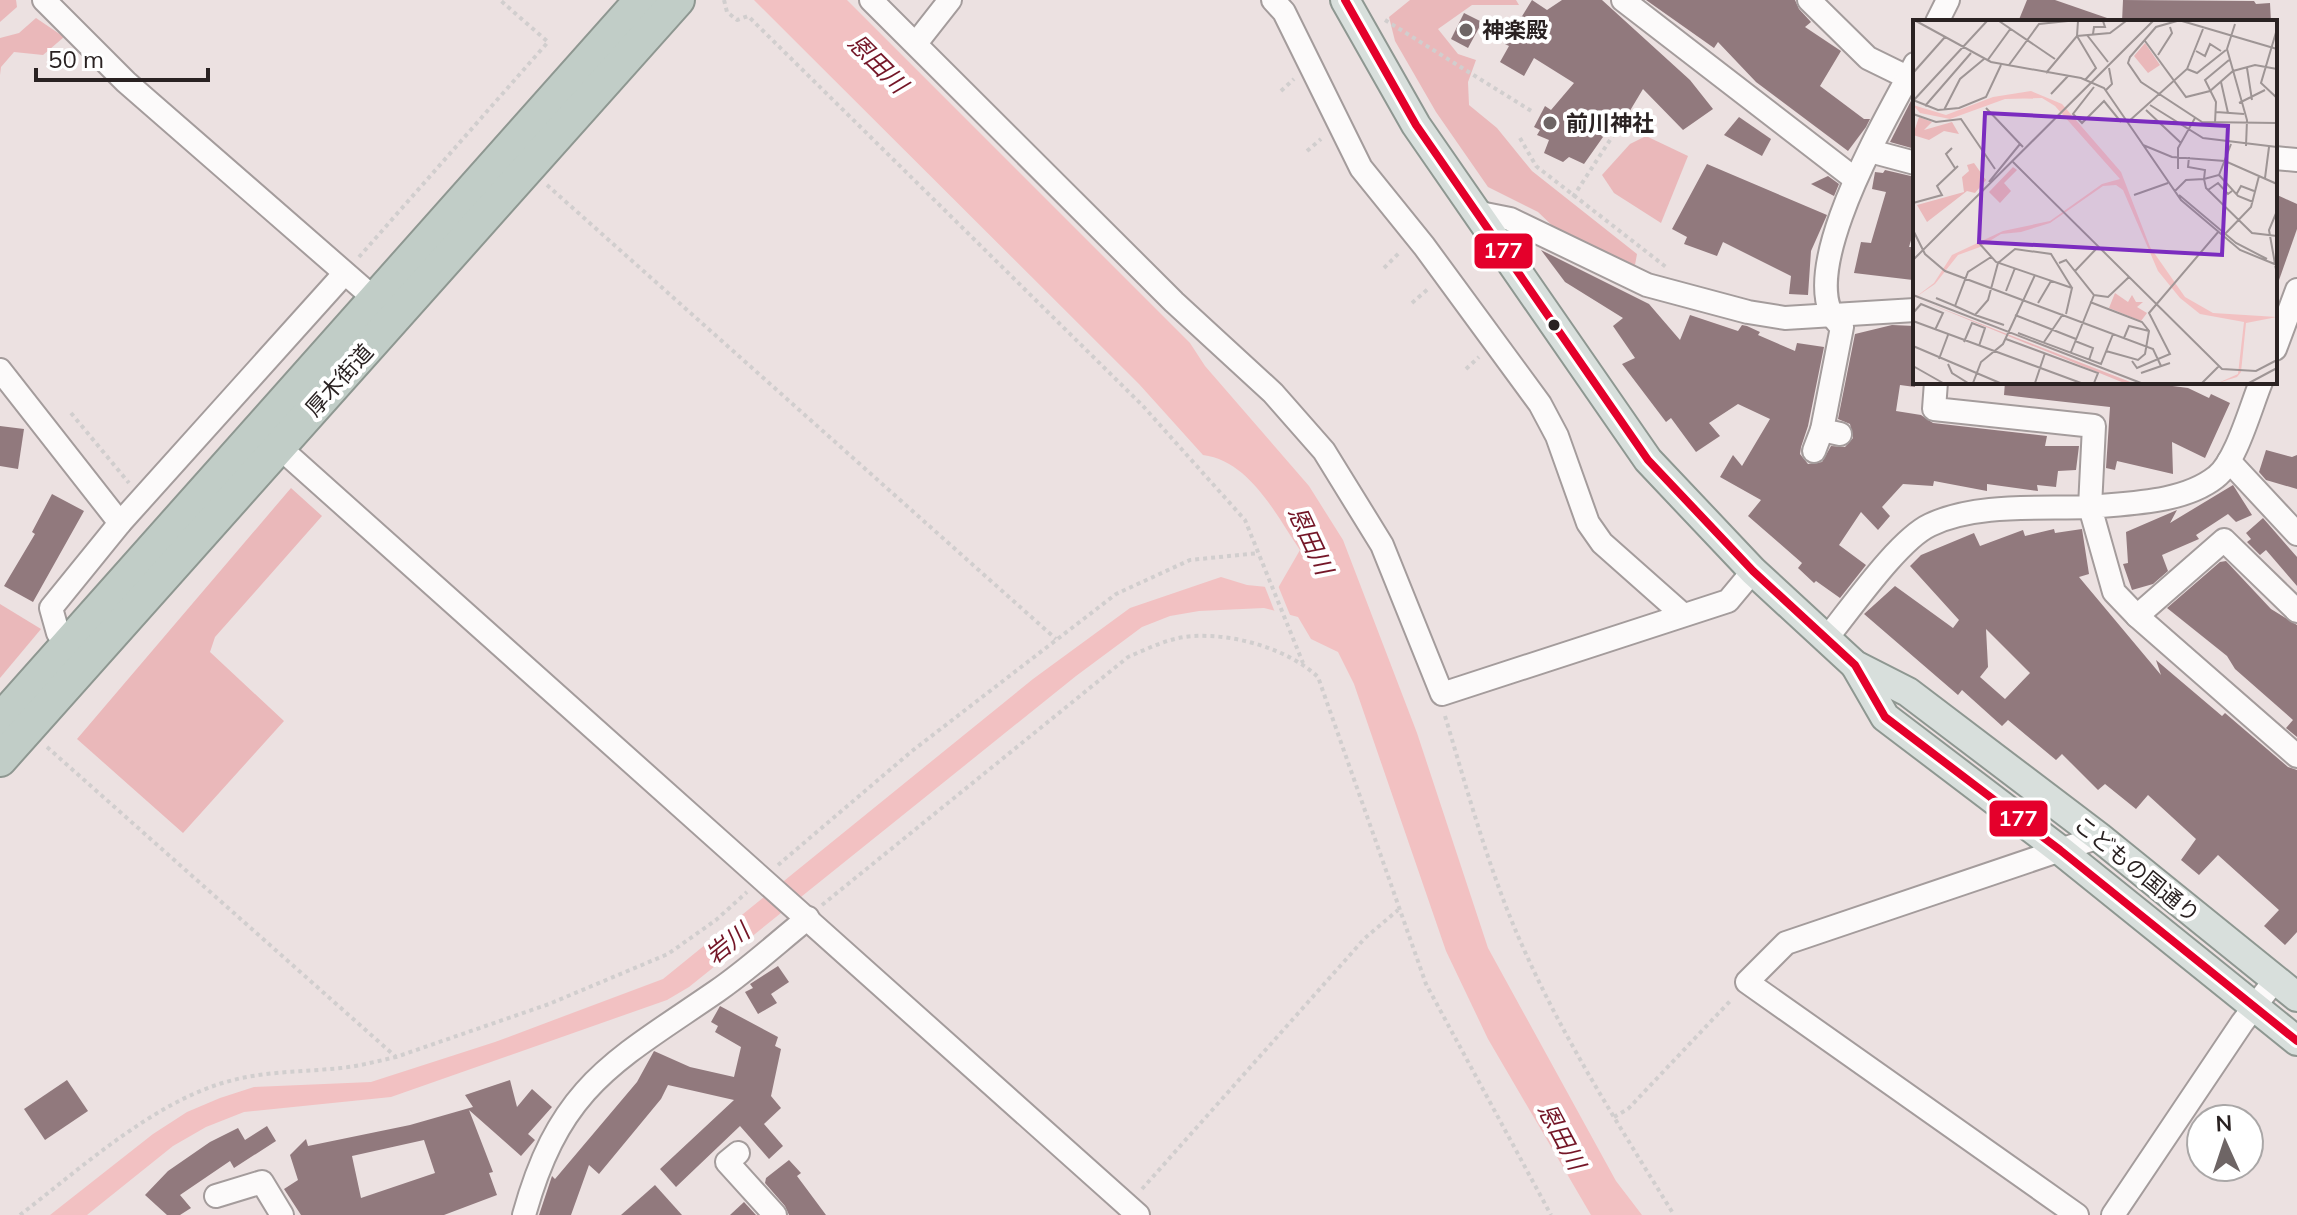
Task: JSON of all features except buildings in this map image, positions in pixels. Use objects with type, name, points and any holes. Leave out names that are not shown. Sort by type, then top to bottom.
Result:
[{"type":"highway","name":"厚木街道","points":[[0,760],[13,725],[69,645],[641,0]]},
{"type":"highway","name":"厚木街道","points":[[13,725],[279,447],[678,0]]},
{"type":"main road","name":"こどもの国通り","points":[[1355,4],[1403,107],[1648,460],[1753,571],[1855,665],[1908,692],[2099,837],[2286,989]]},
{"type":"main road","name":"こどもの国通り","points":[[1855,665],[1885,717],[2060,850],[2297,1041]]},
{"type":"street","points":[[44,0],[126,82],[376,300]]},
{"type":"street","points":[[871,0],[917,42],[1045,176],[1273,393],[1324,451],[1382,545],[1442,694],[1681,613],[1728,601],[1753,571]]},
{"type":"street","points":[[917,42],[950,0]]},
{"type":"street","points":[[1623,0],[1855,179]]},
{"type":"street","points":[[1809,0],[1868,58],[1912,75],[1855,179],[1836,231],[1825,305],[1830,317],[1842,327],[1831,432],[1814,451]]},
{"type":"street","points":[[1938,20],[1948,0]]},
{"type":"street","points":[[1279,6],[1361,168],[1540,404],[1557,436],[1579,506],[1602,543],[1681,613]]},
{"type":"street","points":[[1870,151],[1913,162]]},
{"type":"street","points":[[2277,158],[2297,160]]},
{"type":"street","points":[[1475,212],[1510,219],[1647,285],[1785,318],[1913,310]]},
{"type":"street","points":[[69,645],[58,633],[51,608],[120,523],[344,274]]},
{"type":"street","points":[[2282,337],[2297,290]]},
{"type":"street","points":[[0,370],[120,523]]},
{"type":"street","points":[[1936,384],[1934,409],[2094,426],[2090,507],[2114,592],[2137,616],[2297,756]]},
{"type":"street","points":[[1826,639],[1901,549],[1928,525],[1967,514],[2146,501],[2180,493],[2216,477],[2229,461],[2260,384]]},
{"type":"street","points":[[279,447],[768,881],[1128,1212]]},
{"type":"street","points":[[2229,461],[2297,534]]},
{"type":"street","points":[[2137,616],[2224,540],[2297,611]]},
{"type":"street","points":[[2077,1215],[1747,982],[1786,943],[2099,837]]},
{"type":"street","points":[[524,1215],[542,1157],[586,1089],[623,1054],[720,989],[804,914]]},
{"type":"street","points":[[2113,1215],[2255,1007],[2286,989]]},
{"type":"street","points":[[727,1162],[775,1215]]},
{"type":"street","points":[[216,1196],[262,1182],[282,1215]]},
{"type":"path","points":[[344,274],[548,42],[500,0]]},
{"type":"path","points":[[724,0],[727,12],[737,20],[748,16],[1143,406],[1245,520],[1303,663]]},
{"type":"path","points":[[1396,27],[1533,112]]},
{"type":"path","points":[[1573,197],[1623,120]]},
{"type":"path","points":[[1520,138],[1536,166],[1573,197],[1645,248],[1674,274],[1679,293]]},
{"type":"path","points":[[528,167],[1056,639]]},
{"type":"path","points":[[71,413],[143,501]]},
{"type":"path","points":[[20,1215],[121,1139],[182,1099],[237,1080],[345,1068],[396,1057],[549,1004],[668,954],[768,881],[912,751],[1116,594],[1173,566],[1201,559],[1259,553]]},
{"type":"path","points":[[804,914],[1128,657],[1165,641],[1193,636],[1223,637],[1268,648],[1303,663],[1318,677],[1398,910],[1438,1011],[1551,1215]]},
{"type":"path","points":[[1442,694],[1474,815],[1526,954],[1613,1117],[1674,1215]]},
{"type":"path","points":[[13,725],[396,1057]]},
{"type":"path","points":[[1128,1212],[1365,938],[1398,910]]},
{"type":"path","points":[[1613,1117],[1628,1109],[1747,982]]},
{"type":"shaded area","points":[[0,0],[16,0],[17,7],[0,22]]},
{"type":"shaded area","points":[[1410,0],[1516,0],[1519,5],[1472,5],[1438,29],[1458,54],[1476,60],[1468,82],[1469,105],[1497,128],[1532,171],[1637,254],[1635,265],[1559,232],[1538,212],[1488,187],[1436,112],[1395,41],[1389,17]]},
{"type":"shaded area","points":[[36,18],[64,37],[43,55],[14,52],[1,67],[0,75],[0,38],[19,33]]},
{"type":"shaded area","points":[[1646,136],[1688,156],[1661,223],[1614,193],[1602,175],[1630,144]]},
{"type":"shaded area","points":[[291,488],[322,516],[215,637],[210,652],[284,721],[183,833],[77,739]]},
{"type":"shaded area","points":[[0,604],[41,629],[0,678]]},
{"type":"water","points":[[754,0],[847,0],[1190,343],[1205,366],[1309,486],[1343,540],[1417,733],[1488,948],[1616,1181],[1642,1215],[1591,1215],[1488,1039],[1446,951],[1354,684],[1338,652],[1311,639],[1298,617],[1264,608],[1199,611],[1170,616],[1142,627],[1076,676],[689,987],[667,1000],[391,1097],[244,1112],[206,1127],[173,1146],[87,1215],[50,1215],[153,1134],[187,1112],[220,1098],[254,1087],[371,1082],[495,1042],[663,979],[1033,679],[1130,608],[1221,577],[1247,585],[1278,588],[1300,550],[1248,478],[1220,459],[1203,455],[1139,384]]},
{"type":"pier","points":[[1263,582],[1277,583],[1292,620],[1276,615]]},
{"type":"transit line","name":"177","points":[[1345,0],[1416,125],[1648,460],[1753,571],[1855,665],[1885,717],[2060,850],[2297,1041]]},
{"type":"place","name":"神楽殿","points":[[1466,30]]},
{"type":"place","name":"前川神社","points":[[1550,123]]},
{"type":"water label","name":"恩田川","points":[[878,63]]},
{"type":"water label","name":"恩田川","points":[[1311,540]]},
{"type":"water label","name":"岩川","points":[[727,943]]},
{"type":"water label","name":"恩田川","points":[[1562,1136]]}]
